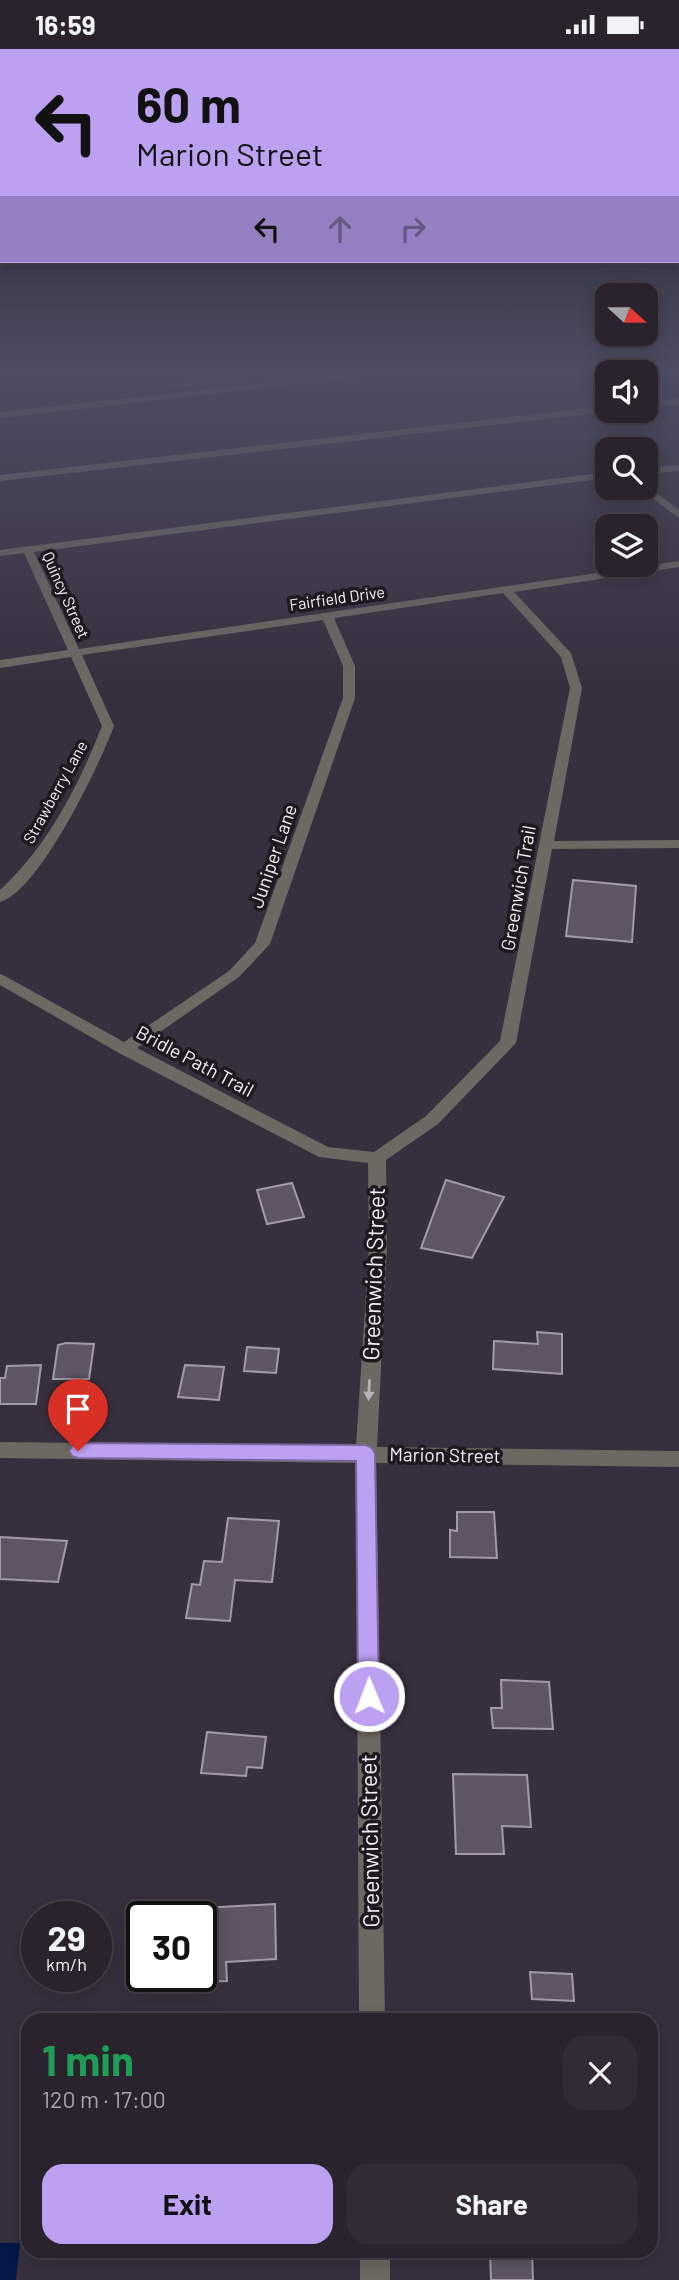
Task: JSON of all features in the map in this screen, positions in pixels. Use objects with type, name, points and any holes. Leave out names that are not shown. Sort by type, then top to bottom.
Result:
[{"type":"street","points":[[0,478],[34,474]]},
{"type":"street","points":[[0,553],[595,477]]},
{"type":"street","points":[[658,498],[679,515]]},
{"type":"street","name":"Quincy Street","points":[[29,550],[75,653]]},
{"type":"street","name":"Fairfield Drive","points":[[0,664],[328,618],[679,564]]},
{"type":"street","name":"Greenwich Trail","points":[[377,1158],[432,1121],[508,1043],[576,688],[567,656],[506,590]]},
{"type":"street","name":"Juniper Lane","points":[[125,1048],[234,974],[262,944],[349,698],[349,666],[328,618]]},
{"type":"street","name":"Strawberry Lane","points":[[0,898],[35,864],[98,754],[108,726],[75,653]]},
{"type":"street","points":[[545,845],[679,844]]},
{"type":"street","name":"Bridle Path Trail","points":[[0,979],[325,1153],[377,1158]]},
{"type":"street","name":"Greenwich Street","points":[[372,2013],[366,1453],[378,1248],[377,1158]]},
{"type":"street","name":"Marion Street","points":[[0,1450],[679,1459]]},
{"type":"street","points":[[375,2258],[375,2280]]},
{"type":"water","points":[[0,2243],[20,2243],[16,2280],[0,2280]]},
{"type":"building","points":[[573,880],[636,886],[632,942],[566,936]]},
{"type":"building","points":[[446,1180],[504,1197],[472,1258],[421,1248]]},
{"type":"building","points":[[292,1183],[304,1217],[267,1224],[257,1190]]},
{"type":"building","points":[[537,1332],[562,1334],[562,1374],[493,1369],[494,1341],[538,1344]]},
{"type":"building","points":[[94,1344],[89,1379],[53,1379],[58,1345]]},
{"type":"building","points":[[247,1347],[279,1349],[276,1373],[244,1371]]},
{"type":"building","points":[[41,1365],[36,1404],[0,1404],[0,1378],[5,1378],[7,1366]]},
{"type":"building","points":[[185,1365],[224,1367],[219,1400],[178,1397]]},
{"type":"building","points":[[457,1512],[494,1512],[497,1558],[450,1557],[450,1530],[457,1531]]},
{"type":"building","points":[[228,1518],[279,1521],[272,1582],[235,1580],[230,1621],[186,1618],[192,1584],[200,1585],[204,1561],[222,1562]]},
{"type":"building","points":[[0,1537],[67,1541],[58,1582],[0,1579]]},
{"type":"building","points":[[501,1680],[549,1682],[553,1729],[493,1728],[491,1708],[502,1708]]},
{"type":"building","points":[[207,1732],[266,1737],[262,1768],[247,1767],[246,1776],[201,1773]]},
{"type":"building","points":[[453,1774],[527,1775],[531,1827],[502,1826],[504,1854],[456,1854]]},
{"type":"building","points":[[275,1904],[276,1959],[226,1962],[227,1981],[217,1981],[217,1907]]},
{"type":"building","points":[[530,1972],[572,1974],[574,2001],[532,1999]]},
{"type":"building","points":[[490,2258],[532,2258],[533,2280],[491,2280]]},
{"type":"route","points":[[78,1451],[366,1453],[369,1696]]}]
